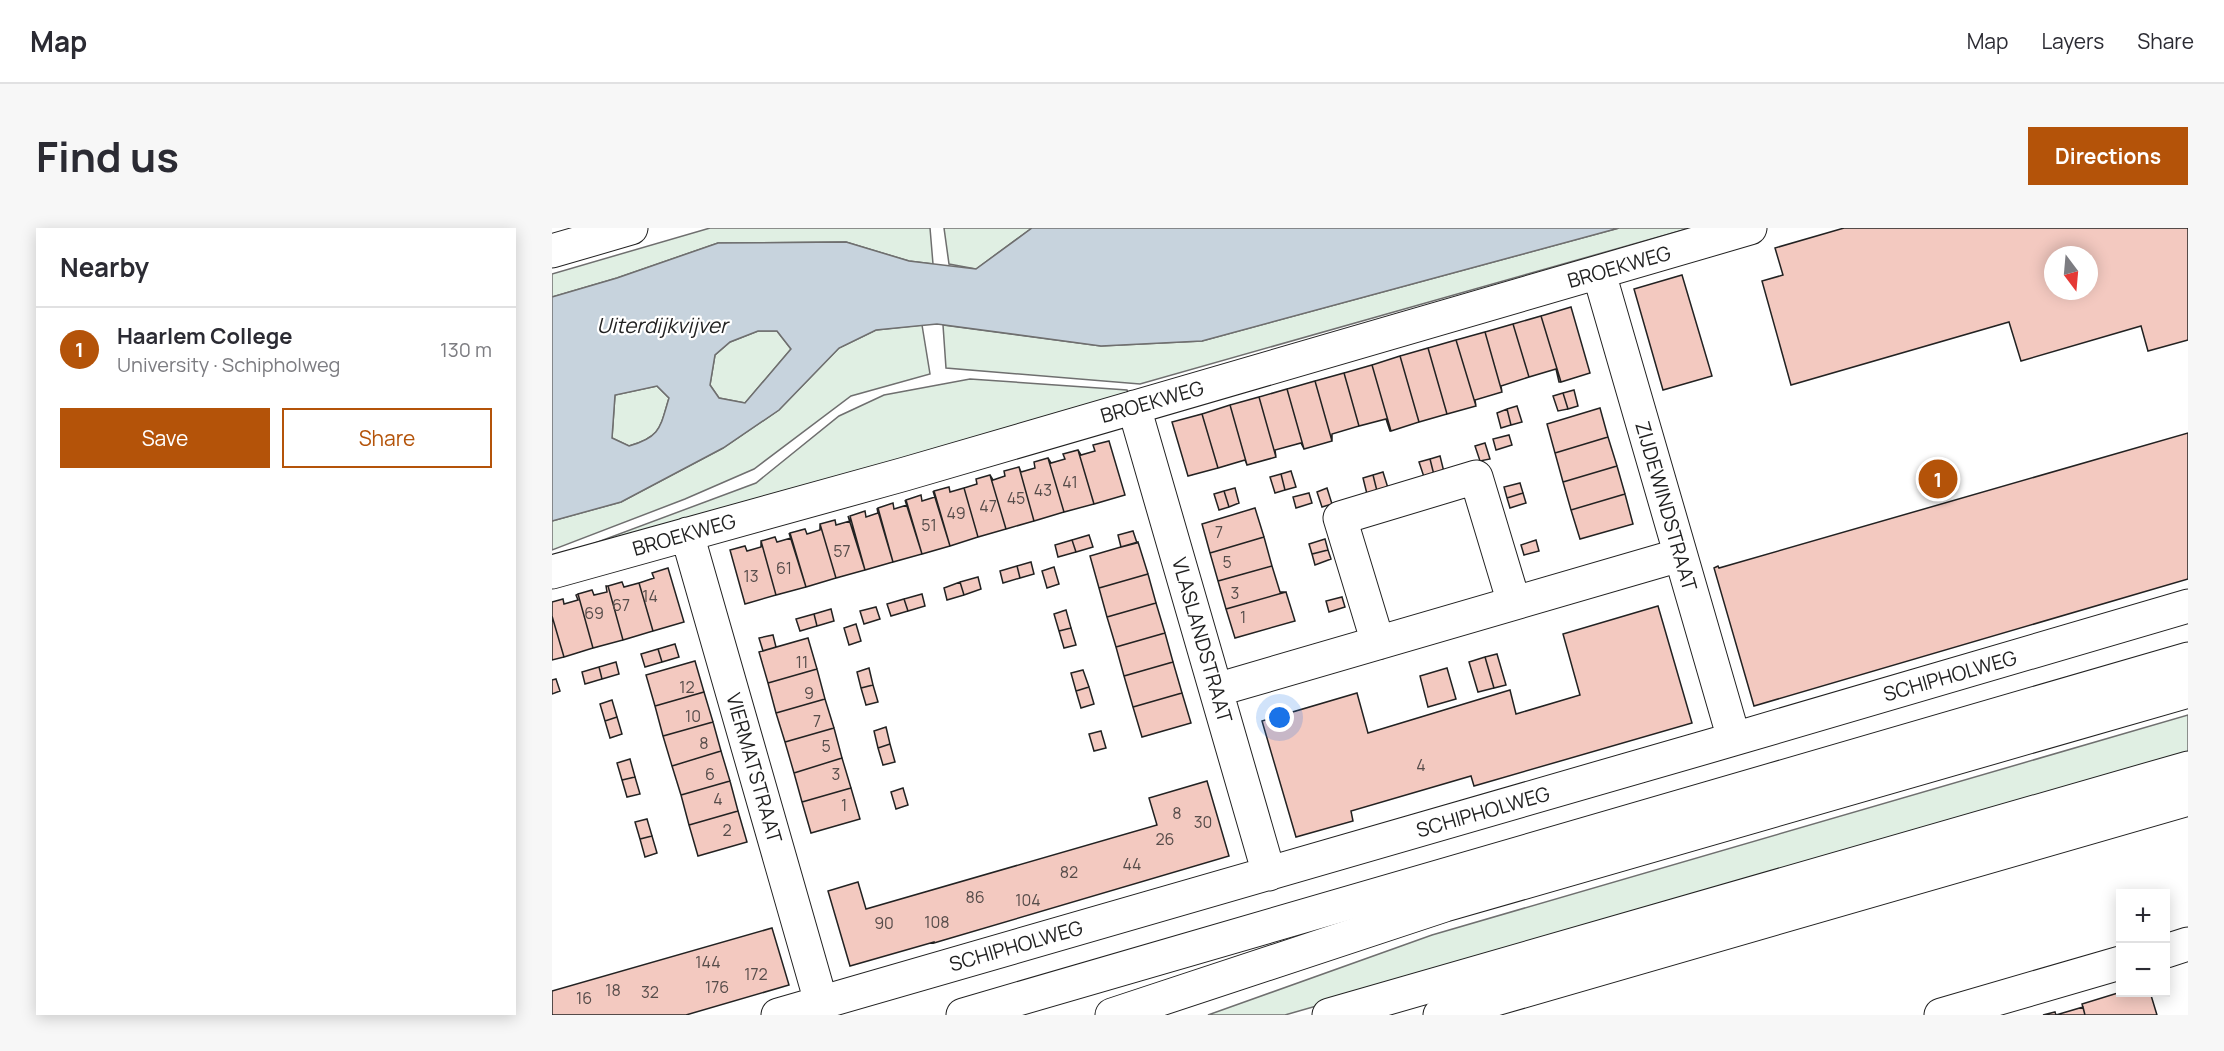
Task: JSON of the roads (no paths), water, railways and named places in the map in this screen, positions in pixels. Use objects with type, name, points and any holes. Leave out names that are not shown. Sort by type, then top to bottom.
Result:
[{"type":"street","points":[[552,251],[631,228]]},
{"type":"street","name":"BROEKWEG","points":[[552,572],[905,474],[1750,228]]},
{"type":"street","name":"ZIJDEWINDSTRAAT","points":[[1599,273],[1734,739]]},
{"type":"street","name":"VLASLANDSTRAAT","points":[[1134,407],[1269,874]]},
{"type":"street","points":[[1378,643],[1340,518],[1476,477],[1514,603]]},
{"type":"street","name":"VIERMATSTRAAT","points":[[687,534],[821,1002]]},
{"type":"street","points":[[1216,690],[1680,555]]},
{"type":"street","name":"SCHIPHOLWEG","points":[[778,1015],[2188,606]]},
{"type":"street","points":[[963,1015],[2188,659]]},
{"type":"street","points":[[1112,1015],[1445,905],[2188,691]]},
{"type":"street","points":[[1329,1015],[2188,768]]},
{"type":"street","points":[[1440,1015],[2188,799]]},
{"type":"street","points":[[2170,950],[2188,944]]},
{"type":"street","points":[[1941,1015],[2116,964]]},
{"type":"water","name":"Uiterdijkvijver","points":[[1032,228],[1619,228],[1202,341],[1101,346],[937,324],[876,330],[839,348],[779,410],[723,448],[621,502],[552,521],[552,297],[617,278],[718,243],[846,242],[909,261],[976,269]],"holes":[[[758,331],[777,331],[791,349],[745,403],[719,398],[710,385],[715,355],[730,342]],[[657,386],[669,398],[661,424],[653,435],[640,443],[629,446],[612,438],[615,395]]]},
{"type":"place","name":"Haarlem College","points":[[1938,479]]}]
